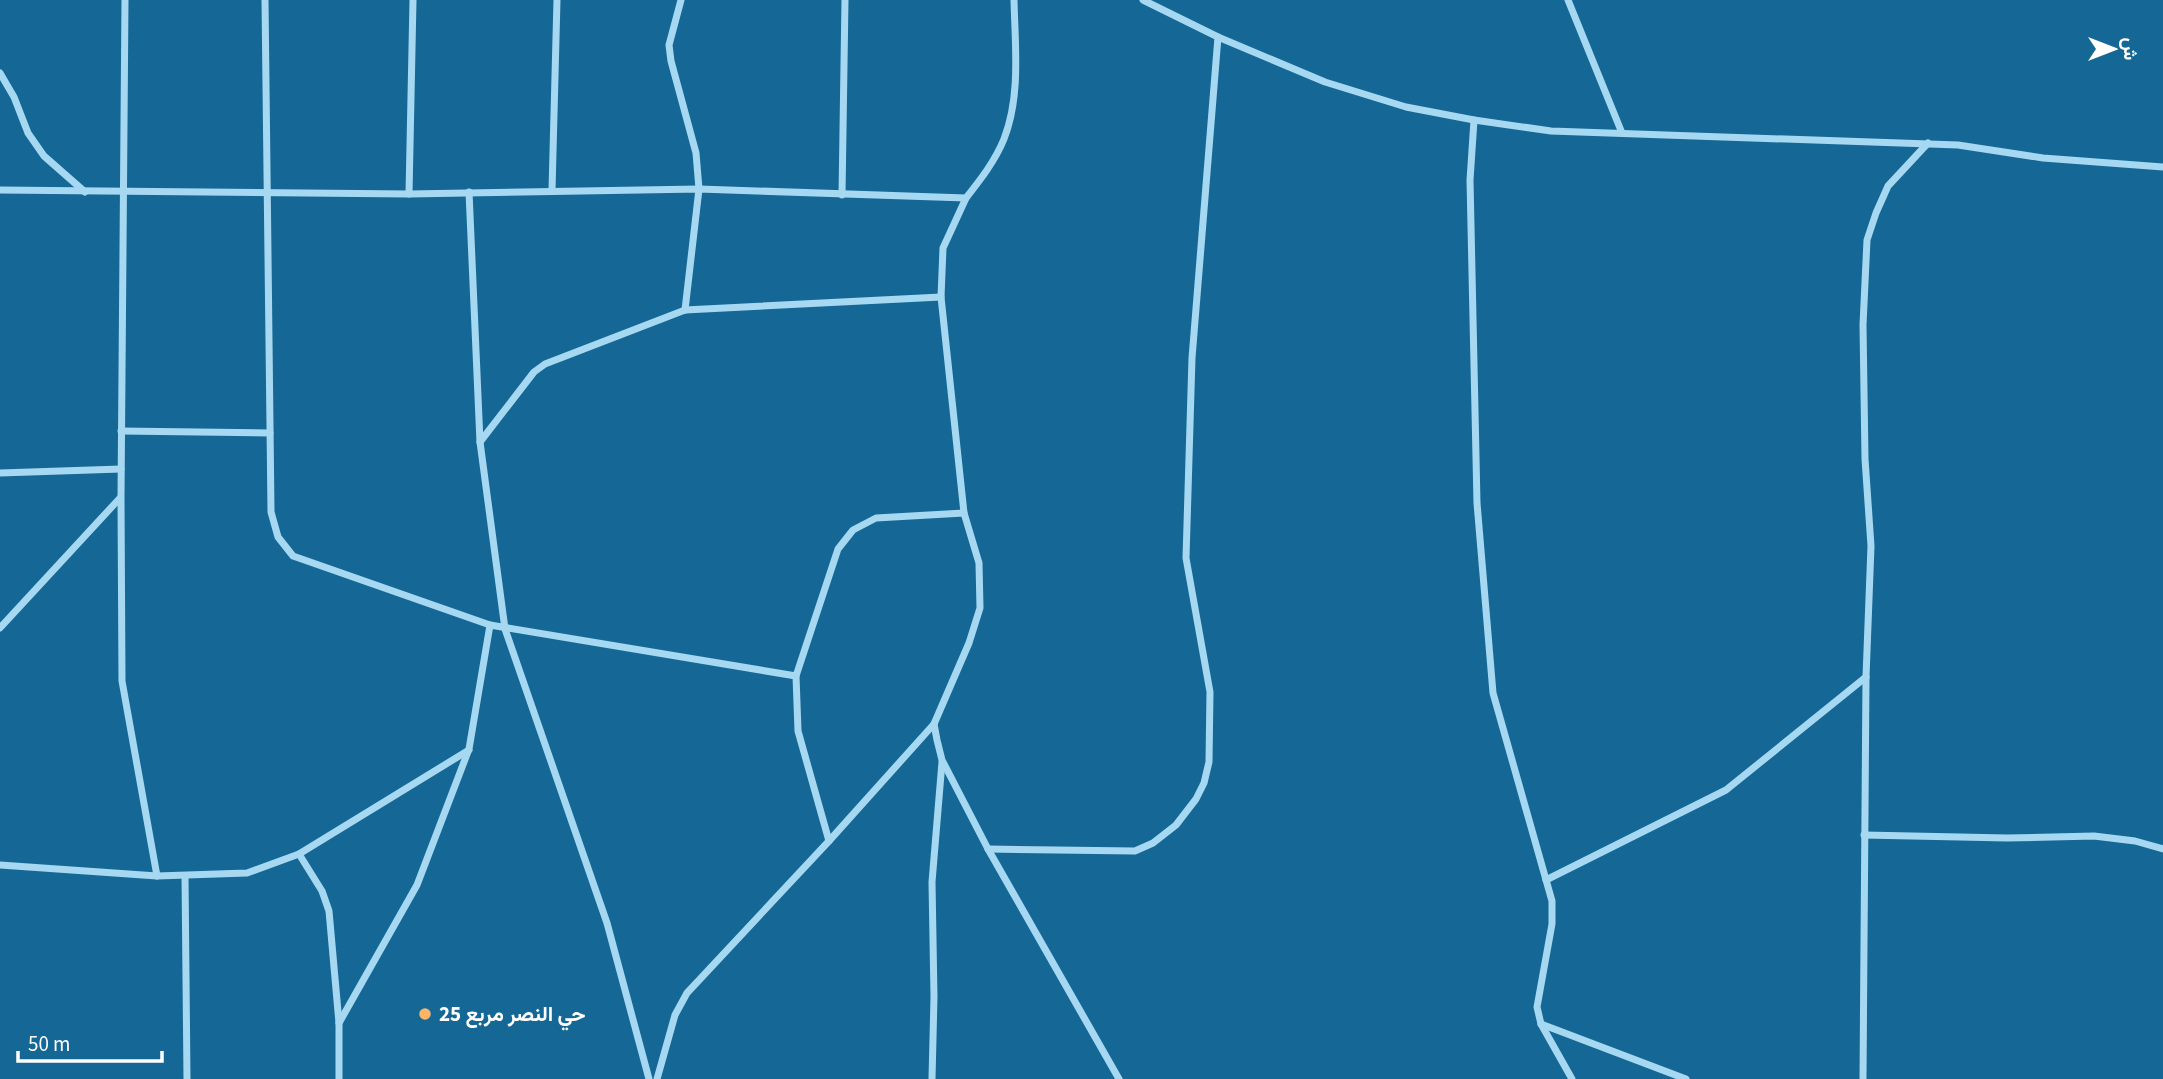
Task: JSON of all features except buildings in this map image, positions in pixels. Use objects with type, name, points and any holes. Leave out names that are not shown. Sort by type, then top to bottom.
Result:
[{"type":"street","points":[[124,0],[122,681],[158,876]]},
{"type":"street","points":[[265,0],[271,512],[278,537],[293,556],[490,625],[796,676]]},
{"type":"street","points":[[409,194],[412,0]]},
{"type":"street","points":[[552,190],[557,0]]},
{"type":"street","points":[[681,0],[669,45],[696,153],[699,189],[685,310]]},
{"type":"street","points":[[842,195],[845,0]]},
{"type":"street","points":[[657,1079],[675,1015],[687,993],[934,724],[969,643],[980,608],[979,563],[964,513],[941,297],[943,248],[966,198],[987,172],[1004,138],[1014,94],[1014,0]]},
{"type":"street","points":[[1143,0],[1218,37],[1325,82],[1406,107],[1474,120],[1551,131],[1958,145],[2043,158],[2163,167]]},
{"type":"street","points":[[1568,0],[1622,132]]},
{"type":"street","points":[[988,849],[1135,851],[1153,843],[1176,825],[1196,799],[1204,782],[1209,762],[1210,692],[1186,558],[1192,358],[1218,37]]},
{"type":"street","points":[[0,73],[28,133],[44,156],[86,192]]},
{"type":"street","points":[[1474,120],[1470,180],[1477,503],[1493,693],[1552,901],[1552,925],[1537,1007],[1541,1024],[1572,1079]]},
{"type":"street","points":[[1863,1079],[1866,677],[1871,546],[1865,459],[1863,338],[1867,240],[1888,186],[1928,143]]},
{"type":"street","points":[[0,190],[409,194],[699,189],[966,198]]},
{"type":"street","points":[[469,192],[480,442],[505,629],[607,923],[649,1079]]},
{"type":"street","points":[[480,442],[534,372],[545,364],[685,310],[941,297]]},
{"type":"street","points":[[121,431],[270,433]]},
{"type":"street","points":[[0,473],[121,469]]},
{"type":"street","points":[[0,628],[121,498]]},
{"type":"street","points":[[829,841],[798,731],[796,676],[838,549],[853,530],[876,518],[964,513]]},
{"type":"street","points":[[339,1023],[417,885],[469,750],[490,625]]},
{"type":"street","points":[[1546,880],[1726,790],[1866,677]]},
{"type":"street","points":[[934,724],[942,760],[988,849],[1119,1079]]},
{"type":"street","points":[[0,873],[4,865],[158,876],[247,873],[299,854],[469,750]]},
{"type":"street","points":[[932,1079],[932,882],[942,760]]},
{"type":"street","points":[[1864,835],[2007,838],[2094,836],[2135,841],[2163,849]]},
{"type":"street","points":[[299,854],[322,891],[329,911],[339,1023],[339,1079]]},
{"type":"street","points":[[186,876],[187,1079]]},
{"type":"street","points":[[1541,1024],[1686,1079]]},
{"type":"place","name":"حي النصر مربع 25","points":[[425,1014]]}]
